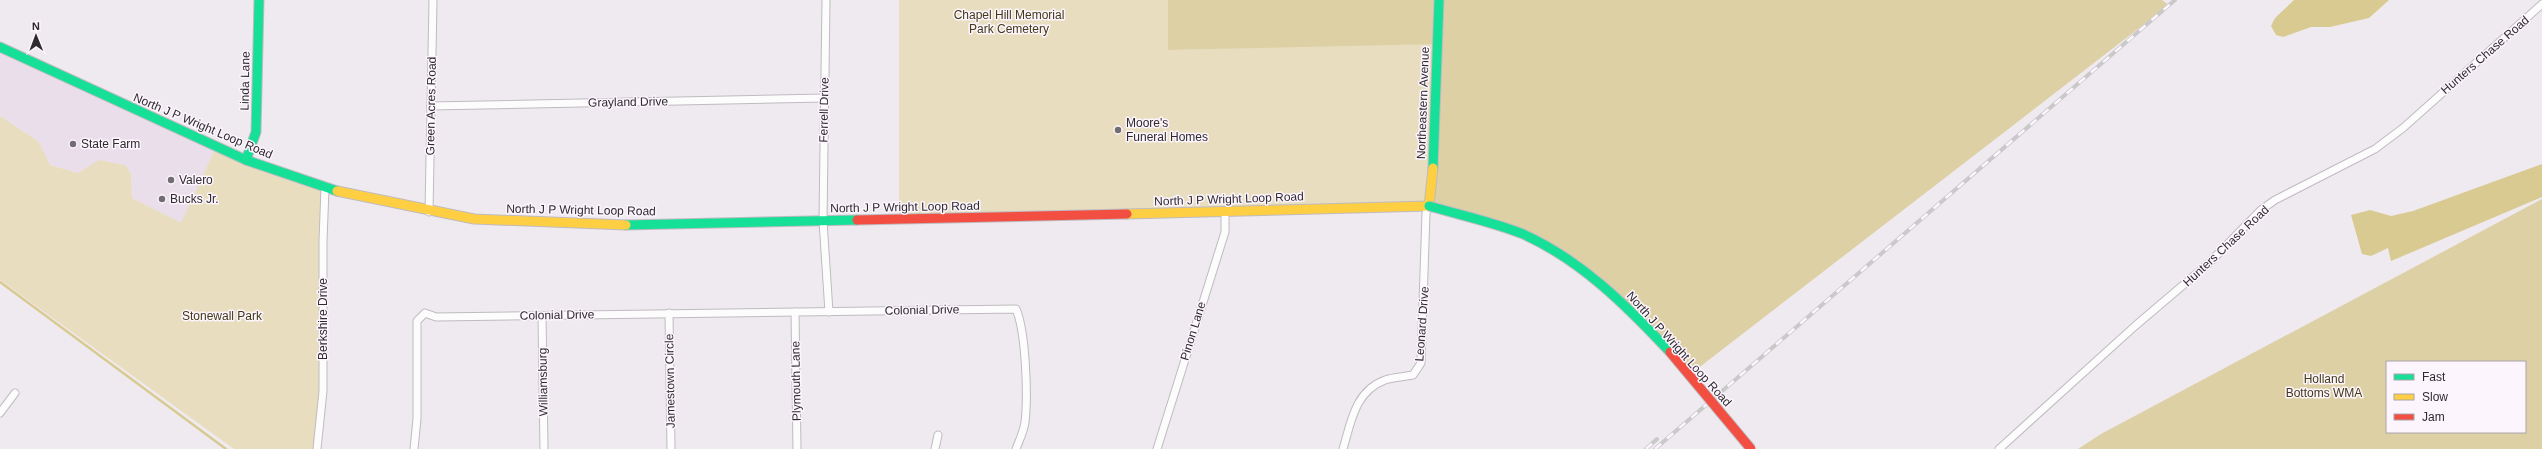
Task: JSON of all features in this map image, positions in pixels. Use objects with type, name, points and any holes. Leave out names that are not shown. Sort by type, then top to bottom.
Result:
[{"type":"main road","name":"Linda Lane","points":[[246,160],[256,132],[259,0]]},
{"type":"main road","name":"Northeastern Avenue","points":[[1429,206],[1432,192],[1439,0]]},
{"type":"main road","name":"North J P Wright Loop Road","points":[[0,47],[246,160],[325,188],[429,212],[504,221],[576,224],[823,221],[1429,206],[1498,225],[1525,236],[1566,258],[1588,274],[1634,315],[1751,449]]},
{"type":"street","name":"Green Acres Road","points":[[429,212],[433,0]]},
{"type":"street","name":"Ferrell Drive","points":[[823,221],[826,0]]},
{"type":"street","name":"Hunters Chase Road","points":[[1999,449],[2135,326],[2208,264],[2261,210],[2276,200],[2375,149],[2403,128],[2542,4]]},
{"type":"street","name":"Grayland Drive","points":[[431,106],[824,98]]},
{"type":"street","name":"Berkshire Drive","points":[[317,449],[323,391],[323,241],[325,188]]},
{"type":"street","name":"Leonard Drive","points":[[1343,449],[1356,405],[1368,390],[1386,380],[1412,375],[1421,363],[1426,213],[1429,206]]},
{"type":"street","name":"Pinon Lane","points":[[1157,449],[1224,232],[1225,212]]},
{"type":"street","points":[[823,221],[829,312]]},
{"type":"street","name":"Colonial Drive","points":[[414,449],[417,419],[417,321],[425,313],[436,317],[1016,309],[1022,321],[1025,424],[1016,449]]},
{"type":"street","name":"Plymouth Lane","points":[[795,312],[797,449]]},
{"type":"street","name":"Jamestown Circle","points":[[669,313],[671,449]]},
{"type":"street","name":"Williamsburg","points":[[542,316],[544,449]]},
{"type":"street","points":[[0,413],[15,393]]},
{"type":"street","points":[[935,449],[938,435]]},
{"type":"shaded area","points":[[2294,0],[2389,0],[2369,18],[2330,27],[2311,27],[2283,37],[2276,35],[2271,26],[2275,18]]},
{"type":"shaded area","points":[[0,47],[216,147],[181,224],[132,198],[131,174],[99,161],[78,173],[50,165],[39,142],[0,116]]},
{"type":"shaded area","points":[[2542,164],[2542,197],[2391,261],[2388,248],[2371,256],[2362,254],[2351,215],[2370,210],[2391,216],[2413,211]]},
{"type":"green space","name":"Chapel Hill Memorial Park Cemetery","points":[[899,0],[1168,0],[1168,50],[1438,43],[1429,206],[899,219]]},
{"type":"green space","points":[[1168,0],[2162,0],[2169,5],[1688,376],[1635,315],[1543,245],[1429,206],[1436,44],[1168,50]]},
{"type":"green space","name":"Stonewall Park","points":[[0,116],[39,142],[50,165],[78,173],[99,160],[125,165],[131,174],[132,198],[181,223],[216,147],[325,188],[323,391],[317,449],[234,449],[0,280]]},
{"type":"green space","name":"Holland Bottoms WMA","points":[[2542,199],[2542,449],[2078,449],[2101,434]]},
{"type":"waterway","points":[[0,282],[226,449]]},
{"type":"railway","points":[[1655,449],[2175,0]]},
{"type":"railway","points":[[1646,449],[1657,439]]},
{"type":"traffic: fast","points":[[246,160],[256,132],[259,0]]},
{"type":"traffic: fast","points":[[1433,168],[1439,0]]},
{"type":"traffic: fast","points":[[0,47],[246,160],[337,191]]},
{"type":"traffic: fast","points":[[1429,206],[1488,222],[1523,234],[1564,257],[1584,271],[1620,301],[1670,352]]},
{"type":"traffic: fast","points":[[626,225],[857,220]]},
{"type":"traffic: slow","points":[[1127,214],[1429,206],[1433,168]]},
{"type":"traffic: slow","points":[[337,191],[474,219],[626,225]]},
{"type":"traffic: jam","points":[[857,220],[1127,214]]},
{"type":"traffic: jam","points":[[1670,352],[1751,449]]},
{"type":"place","name":"Moore's Funeral Homes","points":[[1118,130]]},
{"type":"place","name":"State Farm","points":[[73,144]]},
{"type":"place","name":"Valero","points":[[171,180]]},
{"type":"place","name":"Bucks Jr.","points":[[162,199]]}]
